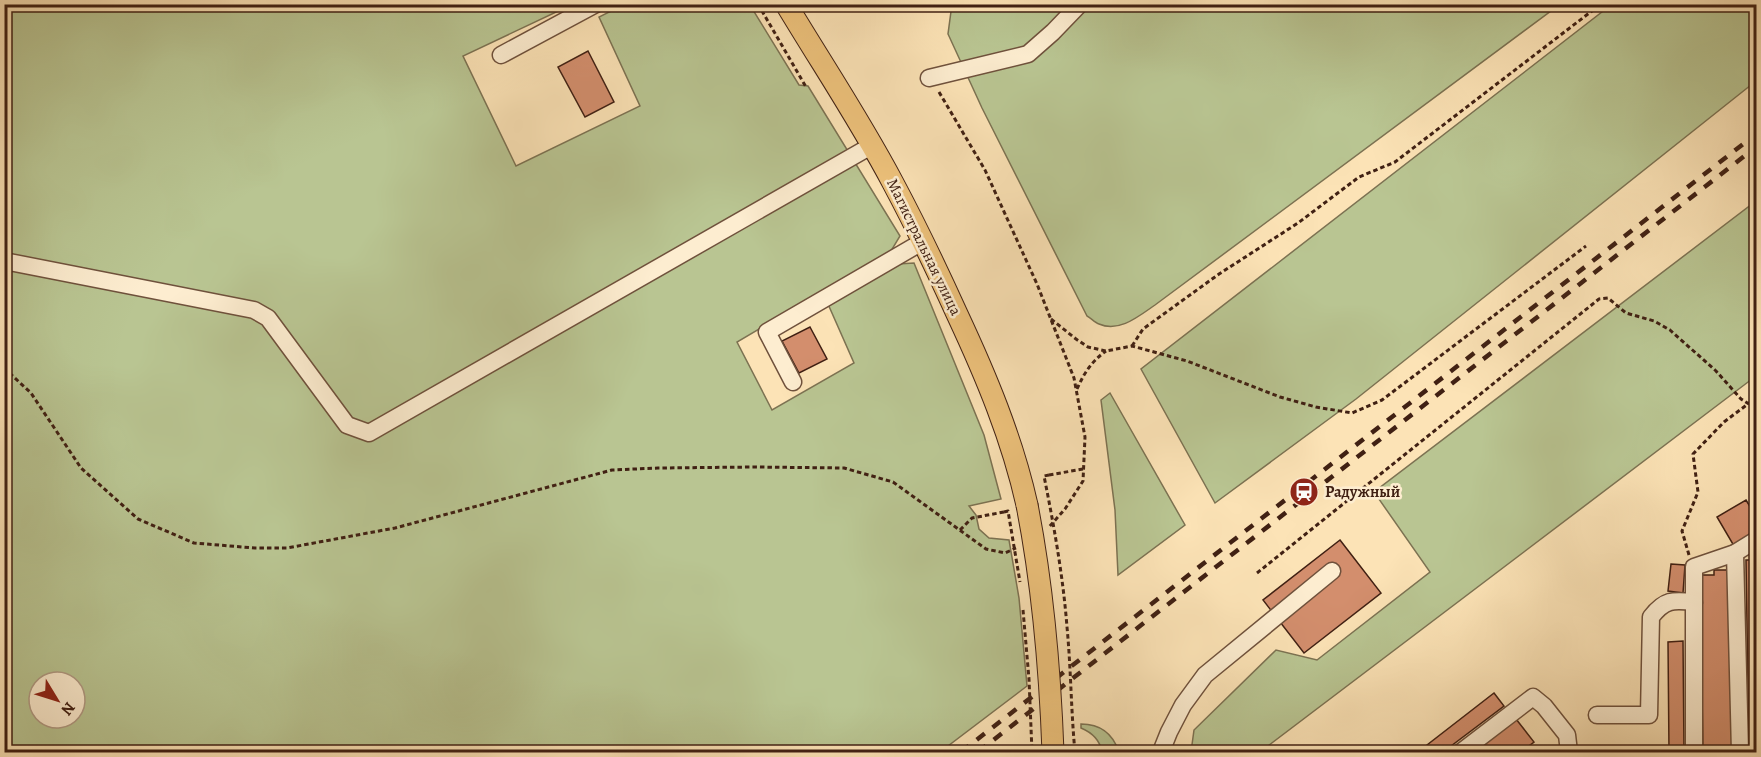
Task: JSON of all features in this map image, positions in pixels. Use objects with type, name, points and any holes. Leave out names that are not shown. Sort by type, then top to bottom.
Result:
[{"type":"main road","name":"Магистральная улица","points":[[786,4],[893,183],[981,364],[1006,430],[1027,505],[1036,550],[1050,685],[1053,753]]},
{"type":"lane","points":[[501,55],[596,4]]},
{"type":"lane","points":[[929,78],[1028,54],[1053,33],[1080,4]]},
{"type":"lane","points":[[4,261],[254,310],[268,318],[347,425],[369,433],[871,146]]},
{"type":"lane","points":[[793,382],[767,332],[922,242]]},
{"type":"lane","points":[[1694,753],[1694,567],[1735,553],[1756,540]]},
{"type":"lane","points":[[1735,553],[1740,753]]},
{"type":"lane","points":[[1161,753],[1183,705],[1205,675],[1332,571]]},
{"type":"lane","points":[[1597,715],[1649,715],[1651,617],[1664,603],[1674,600],[1694,602]]},
{"type":"lane","points":[[1461,753],[1533,697],[1544,706],[1567,735],[1569,753]]},
{"type":"path","points":[[758,4],[806,87]]},
{"type":"path","points":[[1132,346],[1143,329],[1219,274],[1298,223],[1359,177],[1395,162],[1601,4]]},
{"type":"path","points":[[929,78],[986,170],[1037,284],[1074,378],[1085,437],[1083,481],[1065,509],[1045,531]]},
{"type":"path","points":[[1076,390],[1094,359],[1106,351],[1132,346],[1187,360],[1280,397],[1316,407],[1352,412],[1382,400],[1586,246]]},
{"type":"path","points":[[1257,573],[1599,299],[1608,298],[1626,313],[1654,321],[1670,330],[1716,370],[1741,399],[1749,404]]},
{"type":"path","points":[[1051,319],[1088,347],[1106,351]]},
{"type":"path","points":[[4,368],[31,393],[81,468],[138,519],[194,543],[287,548],[395,528],[612,470],[844,468],[893,482],[986,549],[1005,553],[1022,546]]},
{"type":"path","points":[[1694,567],[1682,531],[1698,492],[1693,454],[1724,422],[1756,398]]},
{"type":"path","points":[[1075,753],[1064,596],[1044,476],[1083,469]]},
{"type":"path","points":[[960,530],[972,518],[1008,511],[1020,583]]},
{"type":"path","points":[[1023,604],[1032,753]]},
{"type":"green space","points":[[952,4],[1559,5],[1155,305],[1121,325],[1106,326],[1087,316],[982,108],[948,34]]},
{"type":"green space","points":[[4,5],[571,5],[463,56],[516,166],[640,106],[599,17],[623,5],[750,5],[799,85],[808,86],[900,236],[891,251],[737,342],[772,410],[854,363],[828,304],[898,264],[914,263],[984,435],[1001,499],[969,506],[976,515],[979,529],[989,538],[1009,540],[1019,598],[1027,686],[940,752],[5,752]]},
{"type":"green space","points":[[1611,5],[1756,5],[1756,81],[1356,399],[1215,503],[1141,369]]},
{"type":"green space","points":[[1756,201],[1756,376],[1260,752],[1191,752],[1194,730],[1276,650],[1317,660],[1430,572],[1374,492]]},
{"type":"green space","points":[[1110,393],[1185,525],[1118,575],[1115,510],[1101,400]]},
{"type":"green space","points":[[1081,724],[1095,726],[1105,731],[1110,735],[1119,752],[1102,752],[1098,740],[1081,728]]},
{"type":"building","points":[[588,51],[614,102],[585,117],[558,67]]},
{"type":"building","points":[[810,327],[827,359],[799,373],[782,341]]},
{"type":"building","points":[[1746,500],[1756,514],[1756,533],[1734,546],[1717,517]]},
{"type":"building","points":[[1340,540],[1381,593],[1304,653],[1263,600]]},
{"type":"building","points":[[1746,560],[1756,560],[1756,752],[1749,752]]},
{"type":"building","points":[[1671,564],[1685,565],[1683,593],[1668,591]]},
{"type":"building","points":[[1714,570],[1730,570],[1733,752],[1703,752],[1700,575],[1714,575]]},
{"type":"building","points":[[1683,641],[1684,752],[1669,752],[1668,642]]},
{"type":"building","points":[[1494,693],[1504,706],[1443,752],[1418,752]]},
{"type":"building","points":[[1516,719],[1534,742],[1521,752],[1473,752]]},
{"type":"railway","points":[[961,752],[1756,134]]},
{"type":"railway","points":[[978,752],[1756,147]]},
{"type":"place","name":"Радужный","points":[[1304,492]]}]
